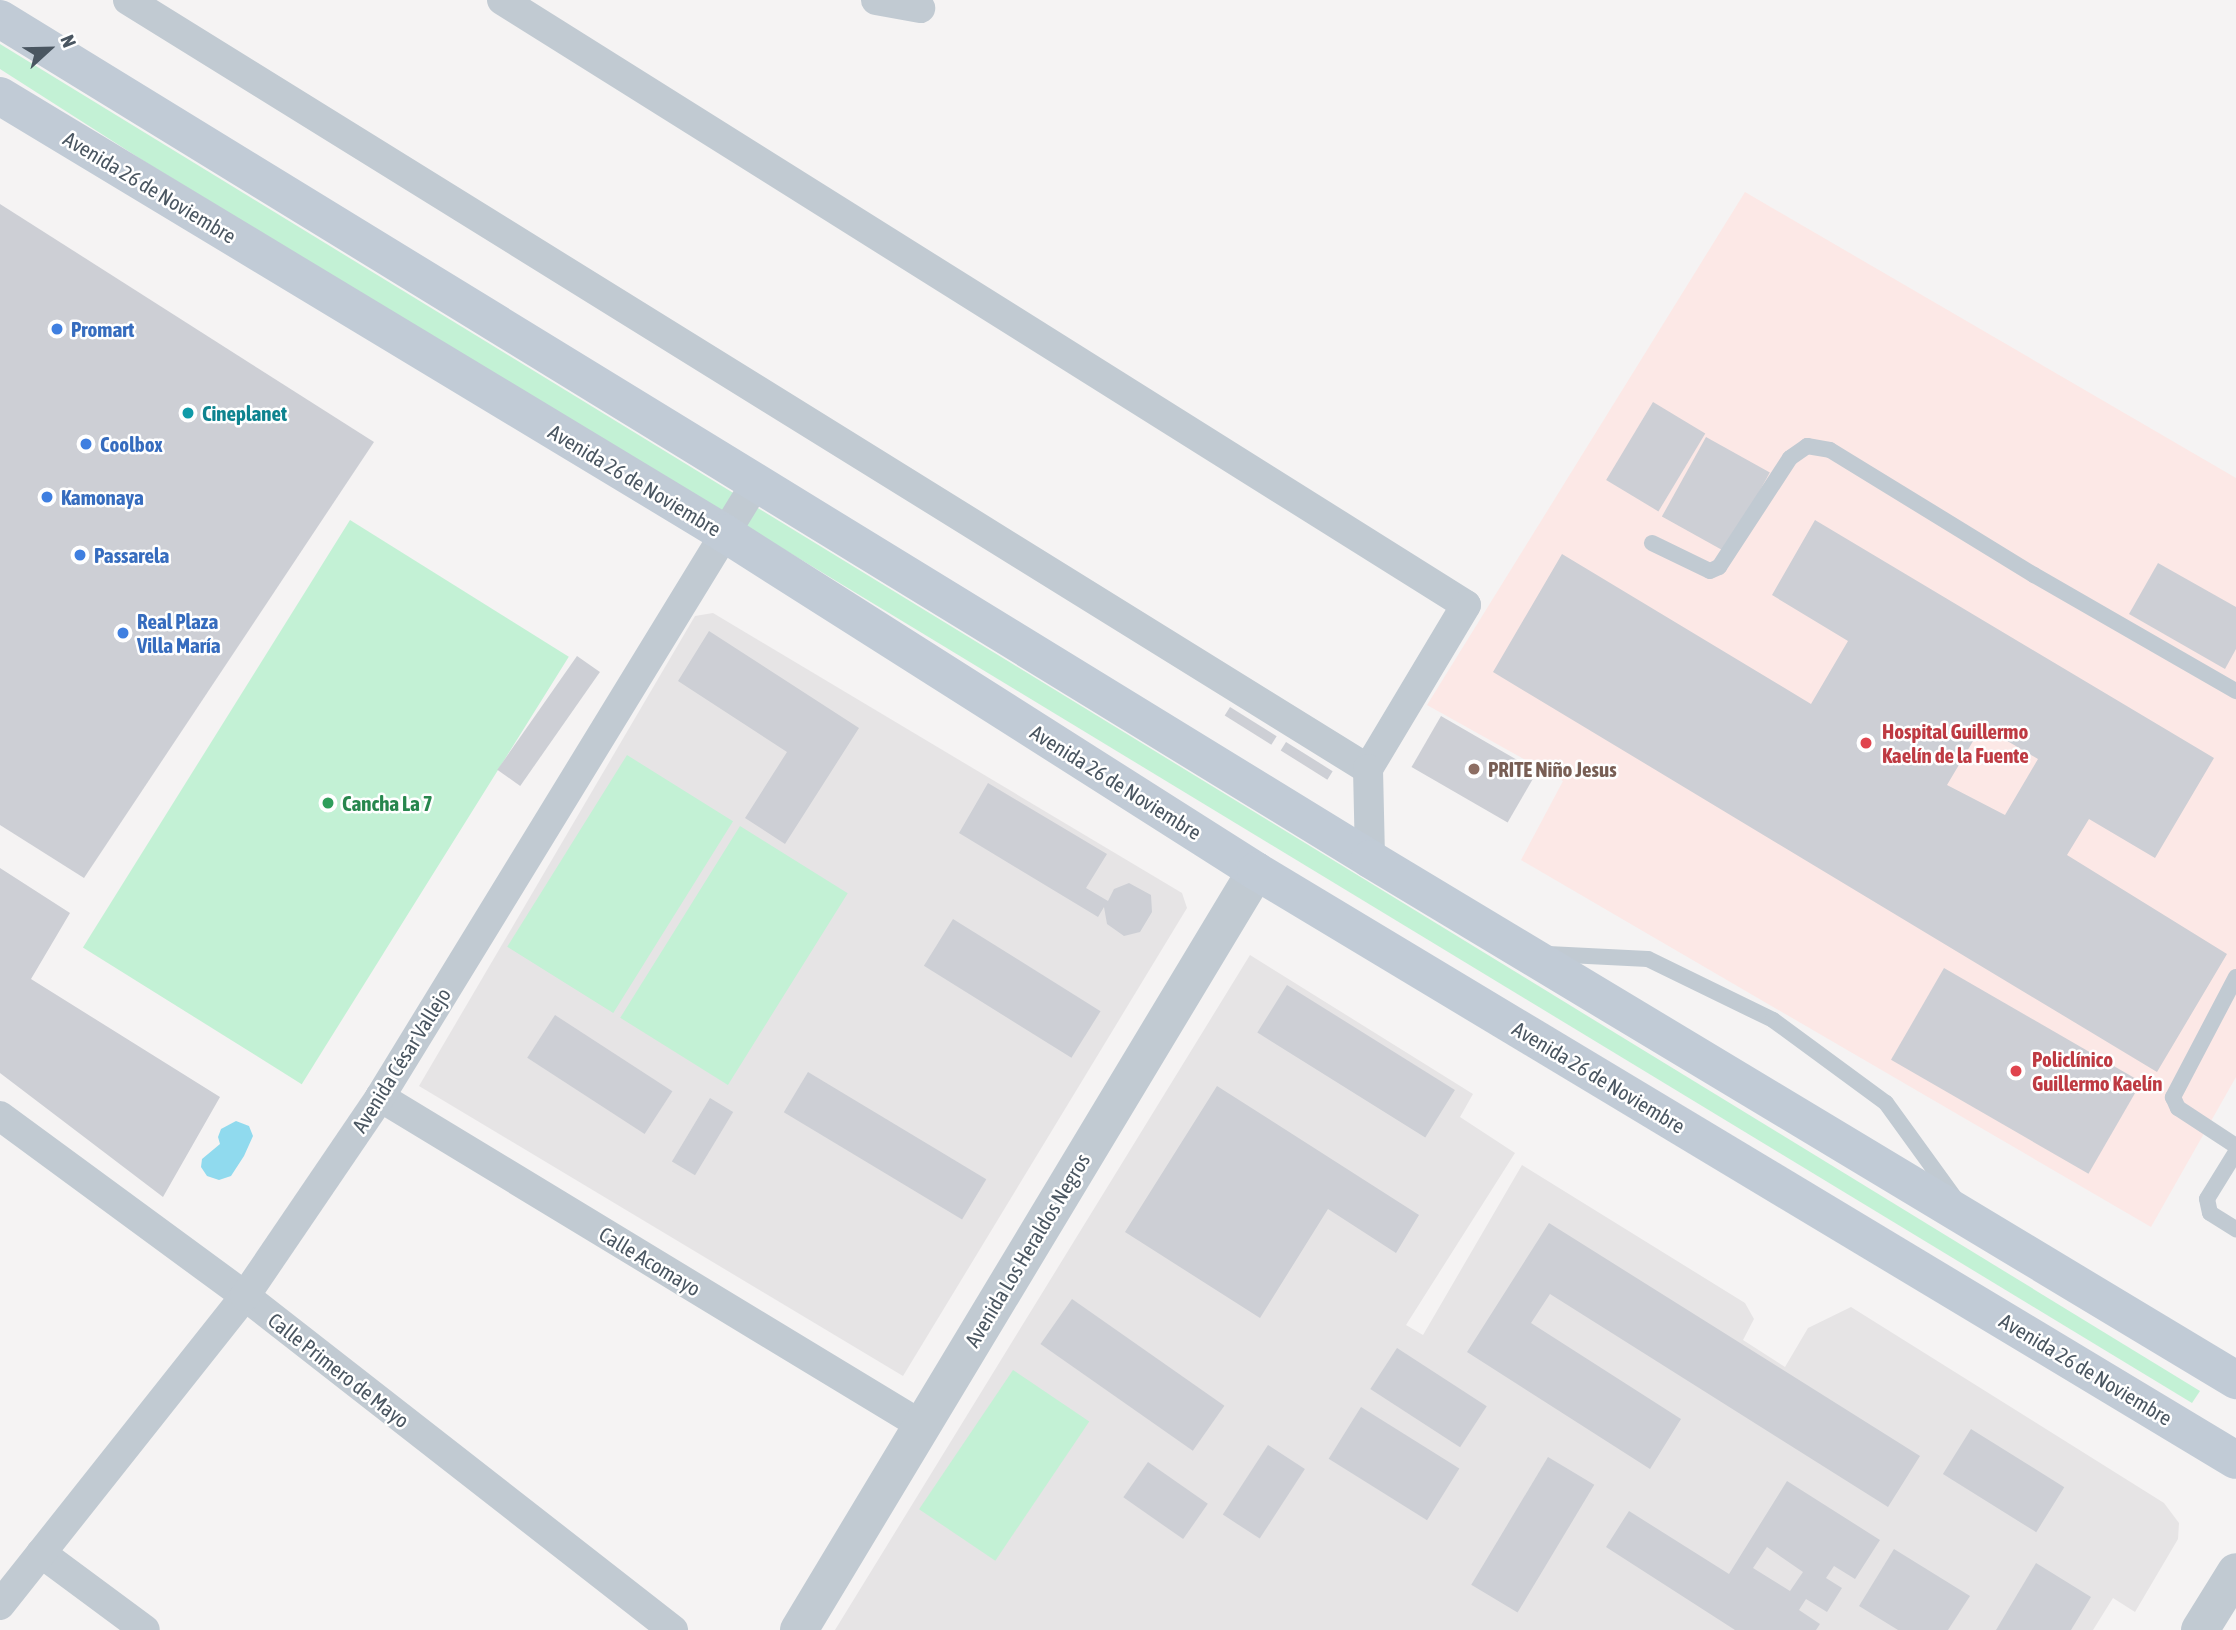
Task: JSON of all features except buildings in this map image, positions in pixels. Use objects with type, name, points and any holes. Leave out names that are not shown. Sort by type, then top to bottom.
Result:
[{"type":"main road","points":[[0,19],[1370,859],[2236,1380]]},
{"type":"main road","name":"Avenida 26 de Noviembre","points":[[0,96],[724,533],[1255,871],[2236,1460]]},
{"type":"street","points":[[128,0],[1368,769]]},
{"type":"street","points":[[502,0],[1466,606],[1368,769],[1370,859]]},
{"type":"street","points":[[876,0],[920,8]]},
{"type":"street","name":"Avenida César Vallejo","points":[[0,1605],[245,1296],[380,1097],[756,483]]},
{"type":"street","name":"Avenida Los Heraldos Negros","points":[[799,1630],[1255,871]]},
{"type":"street","name":"Calle Acomayo","points":[[380,1097],[921,1425]]},
{"type":"street","name":"Calle Primero de Mayo","points":[[0,1116],[245,1296],[673,1630]]},
{"type":"street","points":[[41,1553],[145,1630]]},
{"type":"street","points":[[2200,1630],[2236,1572]]},
{"type":"lane","points":[[1652,543],[1710,571],[1719,567],[1790,458],[1807,446],[1830,450],[2034,575],[2236,691]]},
{"type":"lane","points":[[1525,953],[1648,959],[1773,1020],[1886,1103],[1972,1222]]},
{"type":"lane","points":[[2236,977],[2173,1097],[2178,1108],[2236,1146]]},
{"type":"lane","points":[[2236,1152],[2207,1199],[2210,1213],[2236,1229]]},
{"type":"shaded area","name":"Hospital Guillermo Kaelín de la Fuente","points":[[1745,192],[2236,478],[2236,1077],[2151,1227],[1521,860],[1563,781],[1427,705]]},
{"type":"shaded area","points":[[713,613],[1182,893],[1187,908],[903,1376],[419,1086],[695,616]]},
{"type":"shaded area","points":[[1250,955],[1473,1094],[1460,1117],[1515,1153],[1406,1325],[1423,1335],[1522,1165],[1745,1303],[1754,1319],[1743,1340],[1785,1367],[1808,1328],[1851,1307],[2164,1503],[2179,1523],[2178,1539],[2135,1612],[2113,1598],[2093,1630],[835,1630]]},
{"type":"green space","points":[[0,44],[2200,1391],[2192,1403],[150,165],[0,69]]},
{"type":"green space","name":"Cancha La 7","points":[[350,520],[569,657],[302,1084],[83,947]]},
{"type":"green space","points":[[627,755],[733,821],[613,1013],[507,947]]},
{"type":"green space","points":[[740,826],[848,893],[728,1085],[620,1018]]},
{"type":"green space","points":[[1013,1370],[1089,1421],[995,1561],[919,1509]]},
{"type":"water","points":[[236,1121],[249,1126],[253,1136],[244,1156],[231,1176],[219,1180],[207,1176],[201,1167],[202,1159],[220,1144],[218,1137],[221,1129]]},
{"type":"place","name":"Promart","points":[[57,329]]},
{"type":"place","name":"Cineplanet","points":[[188,413]]},
{"type":"place","name":"Coolbox","points":[[86,444]]},
{"type":"place","name":"Kamonaya","points":[[47,497]]},
{"type":"place","name":"Passarela","points":[[80,555]]},
{"type":"place","name":"Real Plaza Villa María","points":[[123,633]]},
{"type":"place","name":"Hospital Guillermo Kaelín de la Fuente","points":[[1866,743]]},
{"type":"place","name":"PRITE Niño Jesus","points":[[1474,769]]},
{"type":"place","name":"Cancha La 7","points":[[328,803]]},
{"type":"place","name":"Policlínico Guillermo Kaelín","points":[[2016,1071]]}]
